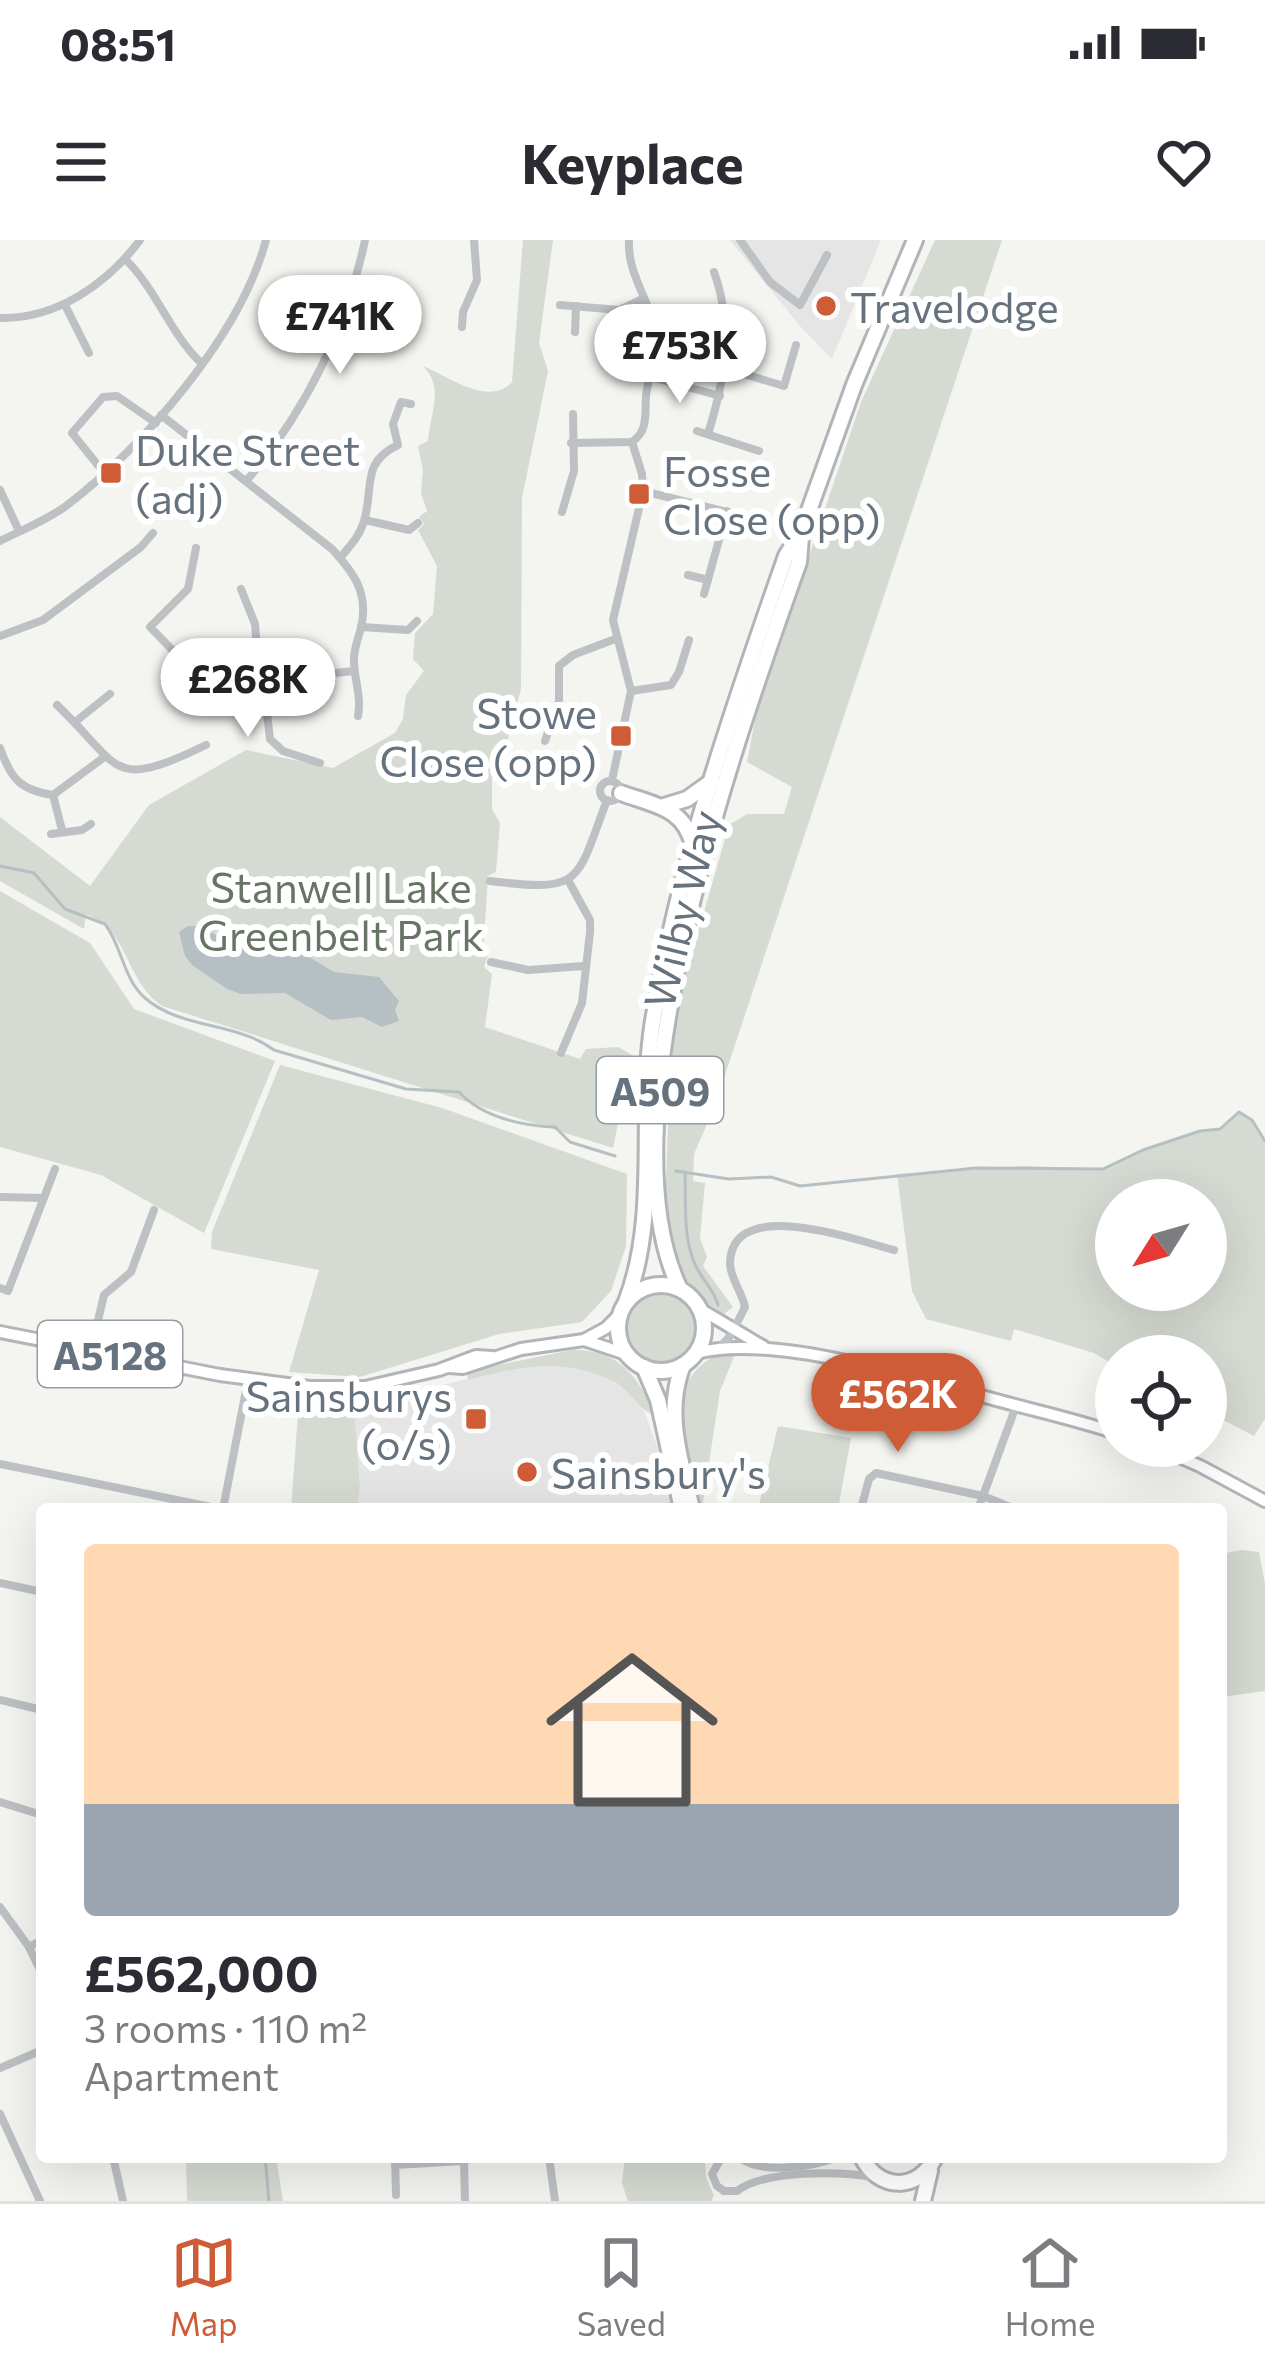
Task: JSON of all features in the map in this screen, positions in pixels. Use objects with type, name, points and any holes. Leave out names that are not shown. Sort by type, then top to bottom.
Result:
[{"type":"highway","name":"Wilby Way","points":[[623,1308],[641,1234],[652,1027],[693,847],[786,556],[802,530],[854,385],[915,240]]},
{"type":"highway","name":"Wilby Way","points":[[680,1289],[662,1234],[658,1163],[668,1013],[703,864],[799,562],[802,530]]},
{"type":"highway","points":[[664,806],[687,799],[713,781]]},
{"type":"highway","points":[[613,791],[664,806],[685,823],[693,847]]},
{"type":"highway","points":[[655,1285],[680,1289],[700,1309],[704,1331],[696,1353],[668,1370],[644,1367],[626,1354],[618,1331],[623,1308],[639,1290],[655,1285]]},
{"type":"highway","points":[[683,1365],[673,1394],[673,1412],[691,1503]]},
{"type":"highway","points":[[644,1367],[658,1400],[681,1503]]},
{"type":"highway","points":[[867,2163],[899,2201]]},
{"type":"highway","points":[[881,2180],[906,2183],[932,2163]]},
{"type":"highway","points":[[923,2201],[933,2163]]},
{"type":"main road","name":"A5128","points":[[0,1333],[248,1380],[349,1389],[449,1367],[476,1356],[584,1340],[623,1308]]},
{"type":"main road","points":[[700,1309],[769,1349]]},
{"type":"main road","name":"A5128","points":[[584,1340],[626,1354]]},
{"type":"main road","points":[[696,1353],[720,1347],[769,1349],[878,1369],[1095,1427]]},
{"type":"main road","points":[[1202,1467],[1265,1501]]},
{"type":"street","points":[[0,318],[65,305],[105,279],[140,240]]},
{"type":"street","points":[[0,541],[62,509],[158,419],[247,290],[266,240]]},
{"type":"street","points":[[248,480],[281,441],[305,401],[329,350],[365,240]]},
{"type":"street","points":[[462,327],[477,280],[474,240]]},
{"type":"street","points":[[571,443],[632,442],[645,422],[655,335],[633,276],[629,240]]},
{"type":"street","points":[[740,240],[770,282],[800,305],[827,254]]},
{"type":"street","points":[[125,259],[145,278],[181,342],[200,363]]},
{"type":"street","points":[[714,272],[724,298],[725,373],[702,432],[758,452]]},
{"type":"street","points":[[560,305],[620,310],[644,298]]},
{"type":"street","points":[[65,305],[88,353]]},
{"type":"street","points":[[575,332],[576,307]]},
{"type":"street","points":[[451,310],[464,313]]},
{"type":"street","points":[[725,373],[784,386],[796,345]]},
{"type":"street","points":[[651,377],[720,395]]},
{"type":"street","points":[[104,474],[72,433],[103,398],[117,396],[248,480],[340,558],[362,589],[354,671],[359,710],[373,709]]},
{"type":"street","points":[[340,558],[365,520],[369,470],[387,450],[402,444],[393,424],[403,399]]},
{"type":"street","points":[[562,512],[574,471],[573,414]]},
{"type":"street","points":[[490,880],[533,887],[568,880],[582,868],[613,791],[631,691],[615,639],[616,598],[643,491],[632,442]]},
{"type":"street","points":[[0,490],[19,531]]},
{"type":"street","points":[[643,491],[746,517]]},
{"type":"street","points":[[704,594],[727,511]]},
{"type":"street","points":[[365,520],[411,534],[418,523]]},
{"type":"street","points":[[0,636],[43,620],[141,547],[152,533]]},
{"type":"street","points":[[196,548],[188,590],[150,627],[186,664],[222,668],[258,662],[316,675],[354,671]]},
{"type":"street","points":[[688,575],[708,580]]},
{"type":"street","points":[[241,589],[256,624],[258,662]]},
{"type":"street","points":[[361,627],[410,634],[417,621]]},
{"type":"street","points":[[560,739],[547,737],[560,701],[554,665],[615,639]]},
{"type":"street","points":[[631,691],[671,685],[689,640]]},
{"type":"street","points":[[288,668],[267,712],[270,739],[283,751],[320,763]]},
{"type":"street","points":[[671,685],[678,694]]},
{"type":"street","points":[[75,722],[110,694]]},
{"type":"street","points":[[57,705],[103,758],[124,770],[148,768],[206,745]]},
{"type":"street","points":[[0,748],[8,782],[53,795],[103,758]]},
{"type":"street","points":[[53,795],[62,830]]},
{"type":"street","points":[[51,834],[82,830],[91,824]]},
{"type":"street","points":[[561,1053],[581,1003],[590,920],[568,880]]},
{"type":"street","points":[[497,978],[496,964],[528,970],[584,966]]},
{"type":"street","points":[[566,1041],[581,1047]]},
{"type":"street","points":[[0,1288],[8,1292],[55,1169]]},
{"type":"street","points":[[0,1197],[42,1198]]},
{"type":"street","points":[[91,1350],[104,1295],[131,1272],[154,1210]]},
{"type":"street","points":[[720,1347],[745,1302],[730,1261],[736,1245],[755,1227],[773,1224],[804,1229],[894,1250]]},
{"type":"street","points":[[223,1503],[248,1380]]},
{"type":"street","points":[[980,1503],[1016,1406]]},
{"type":"street","points":[[0,1464],[192,1503]]},
{"type":"street","points":[[863,1503],[876,1473],[1000,1503]]},
{"type":"street","points":[[0,1583],[36,1591]]},
{"type":"street","points":[[0,1700],[36,1709]]},
{"type":"street","points":[[0,1802],[36,1813]]},
{"type":"street","points":[[0,1907],[36,1962]]},
{"type":"street","points":[[29,1947],[36,1943]]},
{"type":"street","points":[[0,2068],[36,2053]]},
{"type":"street","points":[[0,2114],[40,2201]]},
{"type":"street","points":[[114,2163],[123,2201]]},
{"type":"street","points":[[395,2163],[396,2195]]},
{"type":"street","points":[[464,2163],[465,2201]]},
{"type":"street","points":[[550,2163],[555,2201]]},
{"type":"street","points":[[715,2163],[712,2179],[723,2196],[765,2178],[856,2174],[881,2180]]},
{"type":"street","points":[[744,2163],[747,2182]]},
{"type":"shaded area","points":[[730,240],[881,240],[832,359],[800,326]]},
{"type":"shaded area","points":[[188,926],[227,940],[296,949],[334,972],[379,977],[399,1001],[395,1010],[399,1021],[382,1027],[362,1017],[331,1020],[285,993],[241,994],[227,989],[185,956],[179,932]]},
{"type":"shaded area","points":[[508,1369],[593,1370],[629,1391],[644,1411],[672,1486],[670,1503],[358,1503],[354,1407]]},
{"type":"green space","name":"Stanwell Lake Greenbelt Park","points":[[523,240],[553,240],[539,343],[548,371],[522,498],[521,689],[503,758],[504,777],[492,778],[492,809],[500,823],[496,872],[488,876],[483,954],[488,955],[484,967],[492,974],[485,1027],[580,1059],[586,1049],[618,1047],[632,1055],[613,1148],[162,1006],[140,983],[119,943],[100,922],[86,914],[84,929],[0,881],[0,817],[90,886],[149,805],[246,750],[333,768],[395,733],[403,719],[406,695],[424,671],[413,659],[415,633],[433,614],[437,566],[418,530],[424,524],[419,517],[427,511],[418,446],[428,441],[434,401],[433,383],[423,366],[481,391],[503,389],[512,382]]},
{"type":"green space","points":[[935,240],[1002,240],[714,1108],[694,1154],[693,1181],[705,1183],[700,1238],[707,1257],[703,1266],[733,1307],[724,1314],[678,1271],[666,1225],[670,1068],[679,999],[729,825],[747,814],[784,814],[792,787],[747,762],[757,710],[861,402]]},
{"type":"green space","points":[[0,891],[90,943],[134,1009],[275,1061],[204,1233],[101,1175],[0,1147]]},
{"type":"green space","points":[[280,1065],[442,1108],[627,1174],[626,1246],[611,1291],[582,1322],[499,1334],[360,1377],[289,1372],[319,1270],[211,1249],[212,1232]]},
{"type":"green space","points":[[1239,1112],[1252,1120],[1265,1141],[1265,1419],[1254,1436],[1227,1422],[1227,1335],[1095,1335],[1095,1354],[1014,1329],[1011,1341],[926,1319],[912,1291],[897,1174],[1026,1166],[1103,1169],[1200,1131],[1220,1129]]},
{"type":"green space","points":[[659,1291],[673,1293],[685,1302],[694,1314],[694,1342],[685,1354],[673,1363],[659,1365],[645,1363],[633,1354],[624,1342],[622,1328],[624,1314],[633,1302],[645,1293]]},
{"type":"green space","points":[[572,1350],[602,1354],[625,1368],[654,1415],[618,1384],[581,1370],[544,1366],[468,1380],[467,1373],[474,1370]]},
{"type":"green space","points":[[722,1353],[735,1354],[720,1391],[703,1503],[681,1421],[688,1381],[701,1365]]},
{"type":"green space","points":[[299,1400],[354,1407],[358,1503],[291,1503]]},
{"type":"green space","points":[[778,1426],[851,1438],[839,1503],[759,1503]]},
{"type":"green space","points":[[1259,1552],[1265,1584],[1265,1691],[1227,1696],[1227,1553]]},
{"type":"green space","points":[[186,2163],[277,2163],[283,2201],[187,2201]]},
{"type":"green space","points":[[624,2163],[705,2163],[714,2196],[711,2201],[628,2201],[622,2183]]},
{"type":"waterway","points":[[0,866],[34,873],[65,909],[105,924],[132,982],[159,1008],[243,1034],[274,1050],[406,1089],[459,1092],[491,1114],[555,1127],[570,1142],[615,1156]]},
{"type":"waterway","points":[[676,1171],[729,1179],[771,1177],[800,1186],[976,1168],[1103,1169],[1143,1150],[1220,1129],[1239,1112],[1252,1120],[1265,1141]]},
{"type":"waterway","points":[[685,1172],[690,1252],[718,1305]]},
{"type":"waterway","points":[[266,2163],[269,2201]]},
{"type":"place","name":"Travelodge","points":[[826,306]]},
{"type":"place","name":"Duke Street (adj)","points":[[111,473]]},
{"type":"place","name":"Fosse Close (opp)","points":[[639,494]]},
{"type":"place","name":"Stowe Close (opp)","points":[[621,736]]},
{"type":"place","name":"Sainsburys (o/s)","points":[[476,1419]]},
{"type":"place","name":"Sainsbury's","points":[[527,1472]]}]
